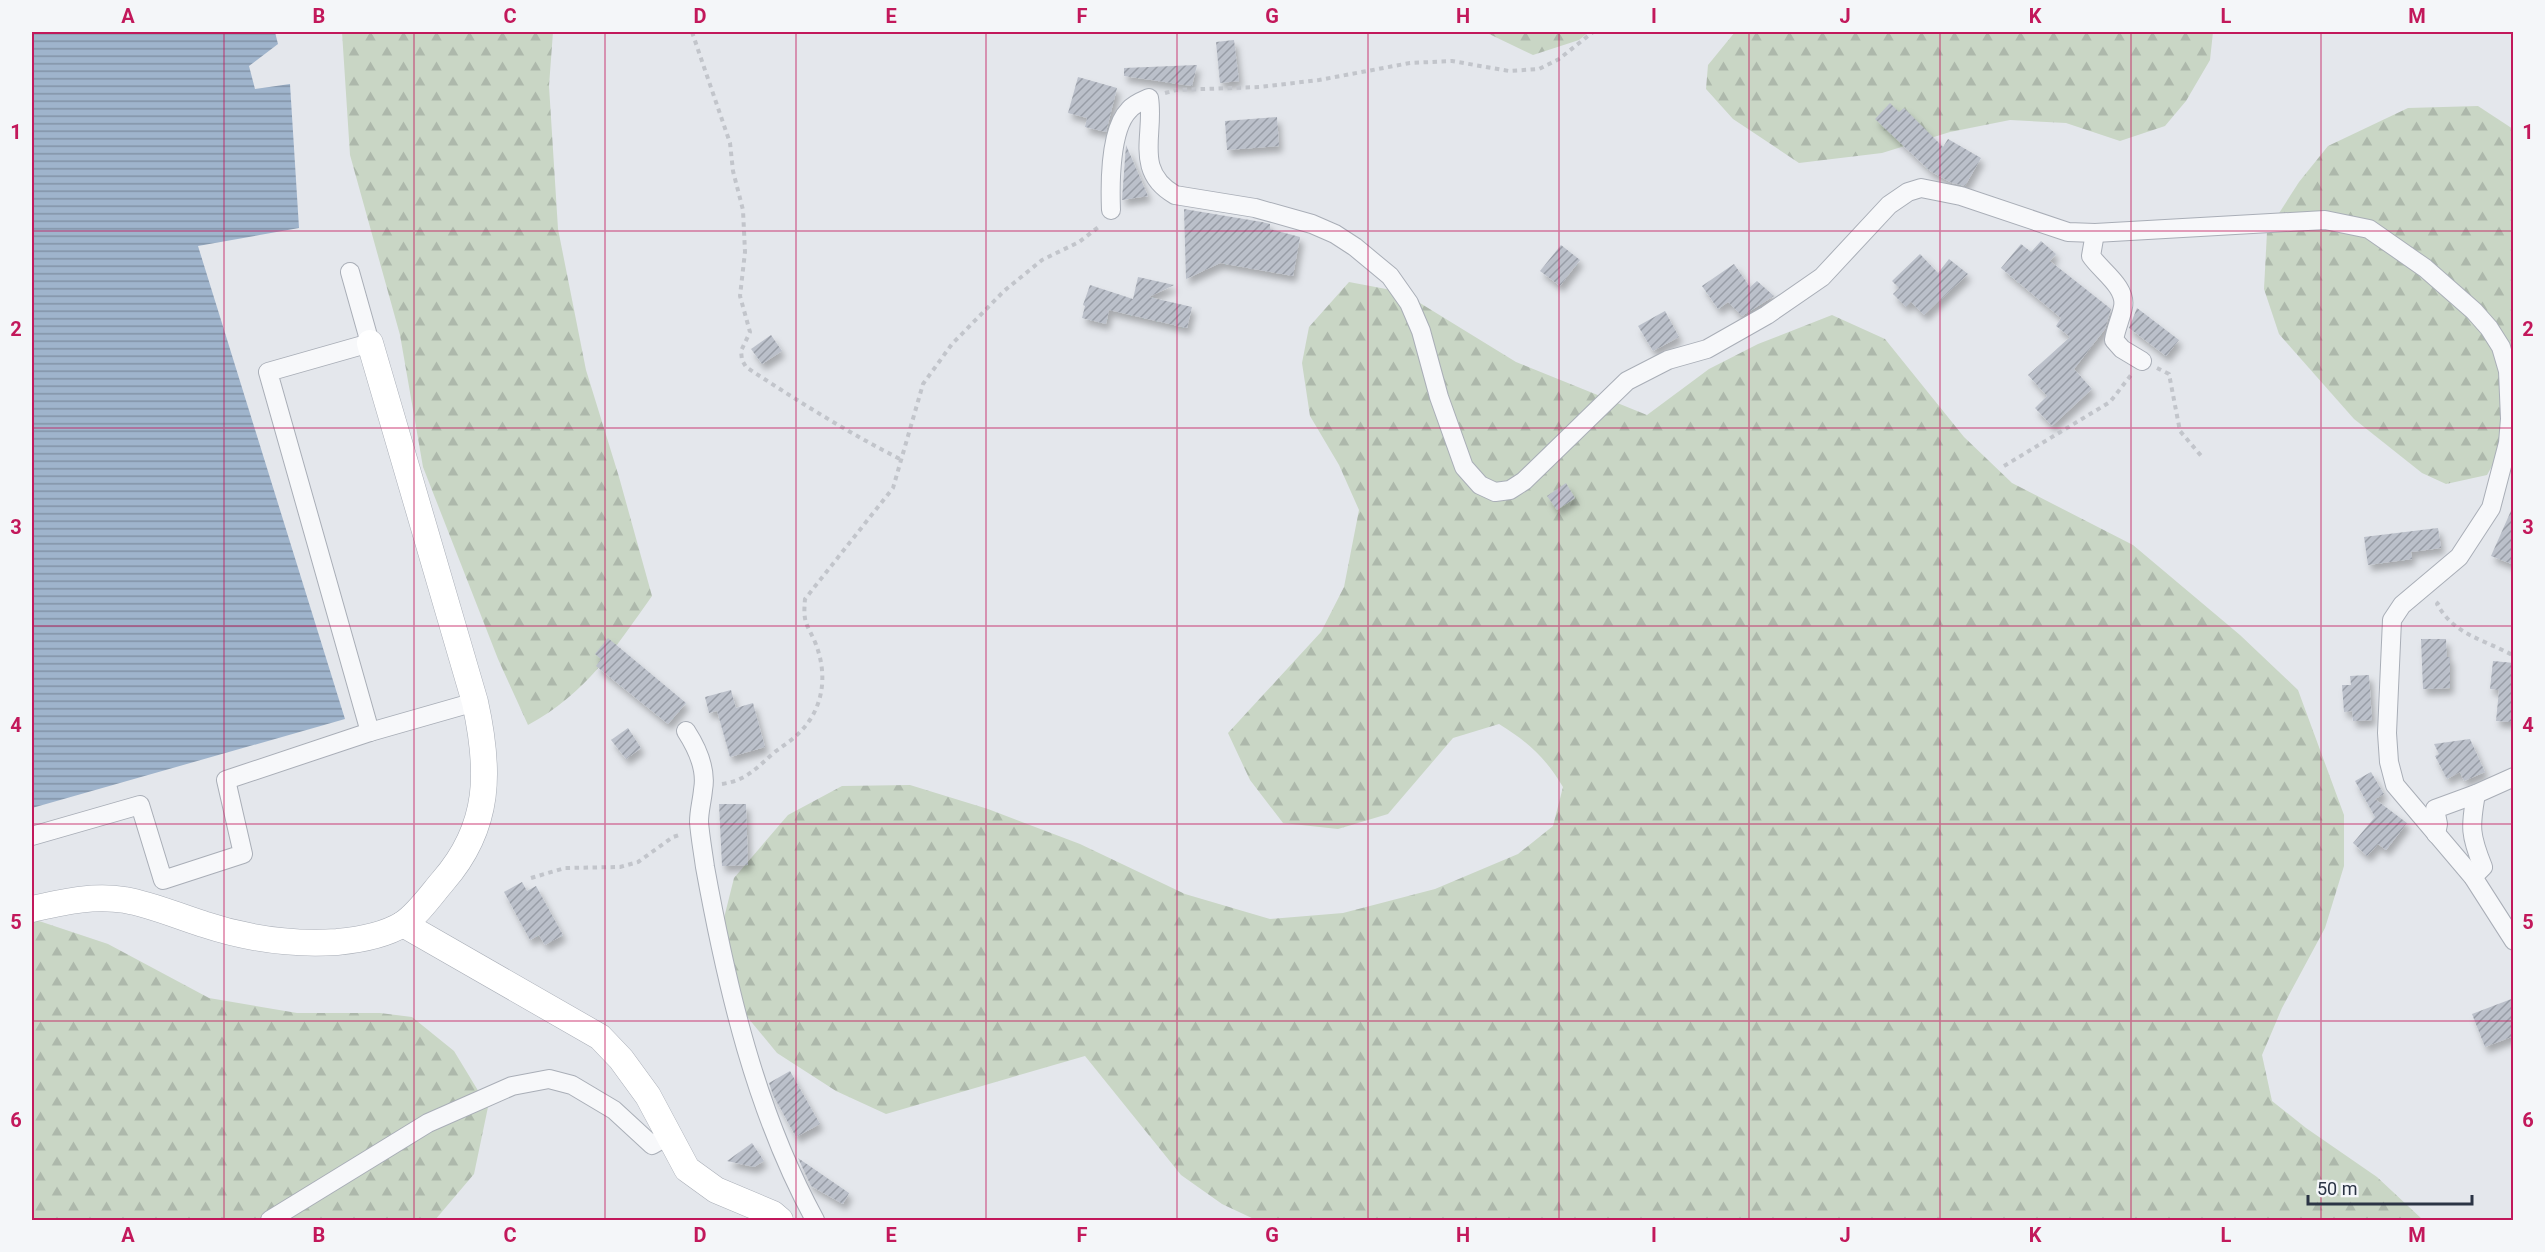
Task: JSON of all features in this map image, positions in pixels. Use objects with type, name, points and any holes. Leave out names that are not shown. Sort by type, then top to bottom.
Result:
[{"type":"street","points":[[1111,210],[1114,153],[1122,119],[1133,106],[1149,98],[1147,135],[1150,159],[1155,180],[1164,189],[1174,195],[1255,208],[1312,224],[1354,247],[1390,276],[1409,303],[1421,331],[1439,397],[1464,467],[1480,485],[1495,492],[1510,490],[1524,481],[1627,381],[1668,360],[1707,349],[1767,315],[1822,277],[1889,204],[1908,192],[1921,188],[1962,196],[2068,232],[2095,233],[2325,220],[2369,229],[2425,268],[2474,311],[2489,328],[2501,347],[2508,371],[2510,419],[2508,443],[2491,508],[2459,557],[2402,605],[2392,620],[2387,733],[2389,762],[2395,785],[2473,877],[2514,941]]},
{"type":"street","points":[[2095,233],[2091,256],[2123,297],[2123,307],[2116,323],[2114,340],[2122,349],[2142,362]]},
{"type":"street","points":[[32,909],[89,897],[123,900],[157,907],[204,924],[279,943],[309,944],[352,941],[403,924],[456,866],[481,814],[485,773],[482,735],[475,702],[350,272]]},
{"type":"street","points":[[369,732],[267,372],[370,343]]},
{"type":"street","points":[[163,880],[243,854],[226,780],[369,732],[475,702]]},
{"type":"street","points":[[686,731],[697,748],[701,762],[704,788],[699,823],[702,843],[716,923],[750,1064],[793,1179],[815,1221]]},
{"type":"street","points":[[2436,834],[2438,824],[2435,809],[2514,777]]},
{"type":"street","points":[[2473,877],[2483,867],[2472,841],[2471,824],[2476,794]]},
{"type":"street","points":[[32,836],[140,805],[163,880],[157,907]]},
{"type":"street","points":[[403,924],[600,1037],[621,1059],[641,1087],[687,1169],[716,1190],[773,1214],[780,1221]]},
{"type":"street","points":[[270,1221],[428,1123],[512,1086],[549,1079],[572,1085],[614,1110],[652,1145],[668,1137]]},
{"type":"path","points":[[692,32],[730,143],[733,171],[743,210],[745,252],[740,296],[741,307],[750,332],[741,351],[742,360],[746,367],[805,405],[861,439],[900,459]]},
{"type":"path","points":[[1149,98],[1176,90],[1260,87],[1319,80],[1410,63],[1452,61],[1509,71],[1539,69],[1559,59],[1593,32]]},
{"type":"path","points":[[704,788],[740,782],[800,732],[819,708],[823,680],[816,644],[803,618],[805,599],[893,488],[923,384],[952,344],[1004,291],[1042,260],[1079,242],[1106,221],[1111,210]]},
{"type":"path","points":[[2004,466],[2110,402],[2142,362],[2169,374],[2180,431],[2203,458]]},
{"type":"path","points":[[2445,595],[2437,604],[2446,619],[2464,632],[2514,656]]},
{"type":"path","points":[[531,878],[566,868],[620,867],[638,862],[673,837],[681,834],[702,843]]},
{"type":"green space","points":[[342,32],[553,32],[549,86],[558,229],[586,370],[652,596],[612,651],[583,684],[567,699],[528,725],[498,659],[423,467],[400,335],[350,155]]},
{"type":"green space","points":[[1485,32],[1589,32],[1579,40],[1533,55]]},
{"type":"green space","points":[[1735,32],[2213,32],[2210,60],[2186,101],[2165,126],[2120,141],[2066,123],[2010,120],[1950,132],[1882,153],[1799,163],[1733,119],[1706,89],[1708,65]]},
{"type":"green space","points":[[2478,106],[2513,129],[2513,429],[2487,475],[2446,484],[2422,473],[2354,419],[2279,334],[2264,289],[2267,232],[2299,182],[2328,146],[2408,108]]},
{"type":"green space","points":[[1349,282],[1402,292],[1516,362],[1647,415],[1709,369],[1758,344],[1832,315],[1885,339],[1964,437],[2012,483],[2133,545],[2240,635],[2298,690],[2344,815],[2344,866],[2325,928],[2282,1008],[2262,1055],[2272,1101],[2306,1128],[2377,1177],[2423,1220],[1256,1220],[1222,1204],[1181,1175],[1085,1056],[886,1114],[836,1091],[777,1053],[734,1001],[718,942],[734,878],[788,815],[842,786],[910,785],[988,809],[1080,844],[1185,894],[1270,919],[1343,913],[1435,889],[1518,854],[1553,826],[1563,787],[1535,751],[1499,724],[1453,738],[1388,814],[1338,829],[1283,823],[1250,780],[1228,733],[1321,632],[1344,587],[1359,510],[1339,465],[1310,416],[1302,363],[1309,327]]},
{"type":"green space","points":[[33,919],[108,944],[209,998],[297,1013],[380,1013],[412,1017],[454,1051],[488,1107],[474,1174],[435,1220],[32,1220]]},
{"type":"water","points":[[32,32],[275,32],[278,44],[249,66],[255,89],[290,84],[299,228],[198,246],[345,719],[32,808]]},
{"type":"building","points":[[1234,40],[1239,81],[1220,83],[1216,42]]},
{"type":"building","points":[[1197,65],[1192,86],[1124,76],[1124,68]]},
{"type":"building","points":[[1078,77],[1117,88],[1106,132],[1085,127],[1087,118],[1068,113]]},
{"type":"building","points":[[1890,103],[1899,112],[1904,108],[1943,147],[1948,139],[1981,158],[1965,186],[1952,183],[1930,171],[1875,119]]},
{"type":"building","points":[[1277,117],[1279,146],[1227,150],[1225,121]]},
{"type":"building","points":[[1126,145],[1148,196],[1122,200]]},
{"type":"building","points":[[1184,209],[1262,222],[1270,224],[1270,229],[1300,237],[1293,276],[1220,263],[1186,279]]},
{"type":"building","points":[[2041,241],[2056,254],[2050,261],[2111,309],[2105,329],[2074,369],[2092,389],[2052,426],[2035,408],[2047,396],[2028,375],[2070,337],[2056,326],[2061,318],[2001,268],[2021,244],[2031,252]]},
{"type":"building","points":[[1561,245],[1580,260],[1560,286],[1540,271]]},
{"type":"building","points":[[1920,254],[1938,273],[1949,259],[1968,274],[1924,315],[1911,302],[1906,307],[1893,294],[1899,288],[1892,281]]},
{"type":"building","points":[[1734,264],[1750,287],[1757,281],[1774,296],[1742,316],[1728,302],[1718,309],[1702,286]]},
{"type":"building","points":[[1138,277],[1174,285],[1149,297],[1192,307],[1187,328],[1109,310],[1106,324],[1082,318],[1085,306],[1083,305],[1090,285],[1133,299]]},
{"type":"building","points":[[2137,308],[2179,340],[2166,356],[2129,328]]},
{"type":"building","points":[[1665,311],[1679,337],[1653,351],[1638,326]]},
{"type":"building","points":[[771,335],[782,351],[762,364],[751,349]]},
{"type":"building","points":[[1566,483],[1575,498],[1557,510],[1547,496]]},
{"type":"building","points":[[2514,504],[2514,565],[2491,556]]},
{"type":"building","points":[[2438,528],[2441,548],[2411,552],[2412,559],[2368,565],[2364,537]]},
{"type":"building","points":[[608,638],[686,703],[668,724],[596,666],[601,659],[595,654]]},
{"type":"building","points":[[2421,639],[2446,639],[2447,657],[2450,657],[2450,688],[2423,689]]},
{"type":"building","points":[[2493,661],[2514,663],[2514,722],[2496,721],[2499,690],[2490,689]]},
{"type":"building","points":[[2369,675],[2372,720],[2353,721],[2352,711],[2344,712],[2342,685],[2351,685],[2350,676]]},
{"type":"building","points":[[731,690],[736,708],[753,703],[765,747],[730,757],[717,711],[709,713],[705,697]]},
{"type":"building","points":[[628,728],[641,748],[626,759],[611,740]]},
{"type":"building","points":[[2470,739],[2485,772],[2464,781],[2460,772],[2447,779],[2435,756],[2439,754],[2434,744]]},
{"type":"building","points":[[2371,772],[2384,794],[2375,799],[2407,823],[2386,850],[2378,844],[2367,856],[2353,843],[2375,817],[2355,781]]},
{"type":"building","points":[[719,804],[746,804],[748,865],[722,866]]},
{"type":"building","points":[[522,882],[527,891],[536,886],[563,935],[545,945],[539,935],[530,940],[504,892]]},
{"type":"building","points":[[2514,998],[2514,1036],[2485,1047],[2472,1014]]},
{"type":"building","points":[[790,1071],[820,1124],[796,1137],[769,1083]]},
{"type":"building","points":[[752,1143],[764,1161],[754,1167],[727,1161]]},
{"type":"building","points":[[798,1158],[849,1193],[843,1204],[811,1186]]}]
